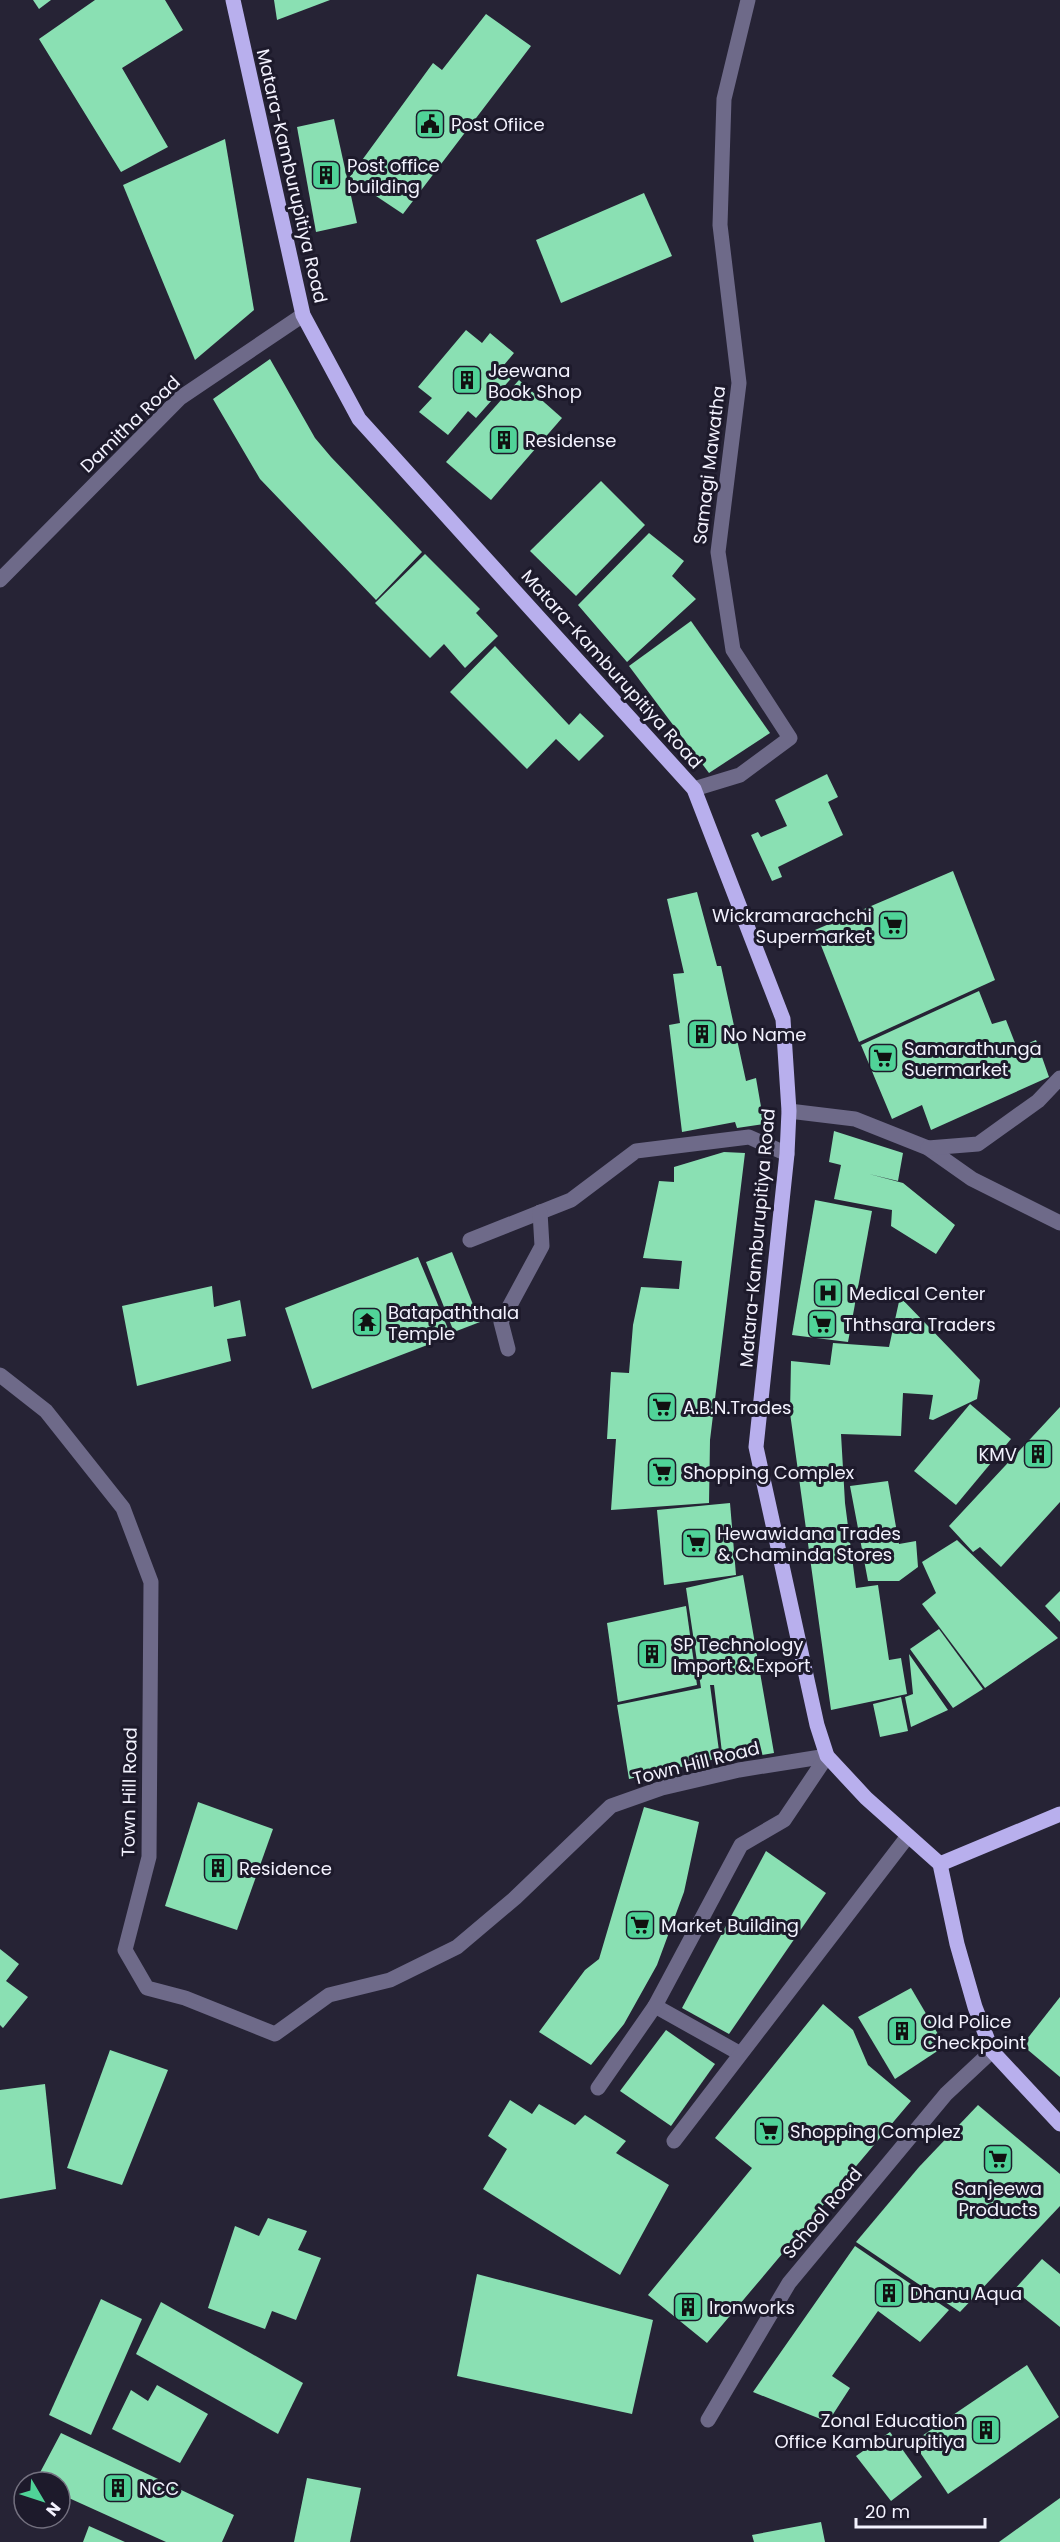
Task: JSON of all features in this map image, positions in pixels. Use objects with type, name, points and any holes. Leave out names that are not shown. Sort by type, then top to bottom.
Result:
[{"type":"main road","name":"Matara-Kamburupitiya Road","points":[[233,0],[303,315],[359,419],[694,789],[783,1019],[789,1111],[788,1154],[756,1447],[817,1725],[827,1756],[866,1798],[940,1864]]},
{"type":"main road","points":[[1060,1814],[940,1864],[957,1944],[975,2007],[992,2051],[1060,2124]]},
{"type":"street","name":"Samagi Mawatha","points":[[694,789],[740,775],[790,738],[733,651],[718,552],[739,383],[720,225],[724,99],[748,0]]},
{"type":"street","name":"Damitha Road","points":[[0,580],[180,398],[303,315]]},
{"type":"street","points":[[928,1148],[978,1144],[1038,1101],[1060,1078]]},
{"type":"street","points":[[789,1111],[855,1119],[928,1148],[972,1179],[1060,1223]]},
{"type":"street","points":[[470,1240],[571,1200],[636,1151],[749,1137],[788,1154]]},
{"type":"street","points":[[508,1349],[501,1323],[542,1245],[540,1212]]},
{"type":"street","name":"Town Hill Road","points":[[0,1375],[45,1411],[123,1508],[151,1582],[149,1857],[125,1950],[147,1988],[185,1998],[275,2034],[328,1995],[390,1980],[457,1947],[515,1898],[612,1806],[662,1788],[739,1770],[827,1756]]},
{"type":"street","points":[[598,2088],[655,2006],[741,1845],[784,1820],[827,1756]]},
{"type":"street","points":[[674,2141],[739,2053],[908,1836]]},
{"type":"street","points":[[655,2006],[739,2053]]},
{"type":"street","name":"School Road","points":[[708,2420],[789,2283],[946,2094],[992,2051]]},
{"type":"building","points":[[33,0],[51,0],[39,9]]},
{"type":"building","points":[[95,0],[165,0],[183,30],[122,68],[168,147],[121,172],[39,39]]},
{"type":"building","points":[[274,0],[330,0],[277,20]]},
{"type":"building","name":"Post Ofiice","points":[[486,14],[531,46],[403,214],[349,178],[433,63],[442,70]]},
{"type":"building","name":"Post office building","points":[[334,119],[357,223],[316,232],[297,127]]},
{"type":"building","points":[[225,139],[254,310],[195,360],[123,185]]},
{"type":"building","points":[[644,193],[672,256],[561,303],[536,240]]},
{"type":"building","name":"Jeewana Book Shop","points":[[466,330],[482,343],[490,333],[514,353],[504,365],[515,374],[476,418],[468,411],[448,435],[419,412],[432,398],[418,387]]},
{"type":"building","points":[[270,359],[315,438],[422,552],[376,600],[260,479],[213,399]]},
{"type":"building","name":"Residense","points":[[519,380],[562,418],[491,500],[446,462]]},
{"type":"building","points":[[601,481],[645,525],[576,596],[530,551]]},
{"type":"building","points":[[649,533],[684,561],[672,576],[696,599],[627,662],[578,605]]},
{"type":"building","points":[[425,554],[480,609],[476,613],[498,636],[465,668],[444,644],[430,658],[375,603]]},
{"type":"building","points":[[691,621],[770,733],[709,773],[629,666]]},
{"type":"building","points":[[495,646],[569,725],[580,713],[604,736],[579,761],[556,739],[527,769],[450,692]]},
{"type":"building","points":[[827,774],[838,797],[828,802],[843,835],[778,867],[782,877],[772,881],[751,835],[758,832],[761,837],[787,826],[775,800]]},
{"type":"building","points":[[953,871],[995,980],[859,1042],[815,930]]},
{"type":"building","points":[[697,892],[717,966],[721,966],[746,1081],[756,1078],[764,1124],[737,1128],[735,1122],[682,1132],[669,1025],[680,1023],[673,974],[684,973],[667,899]]},
{"type":"building","points":[[979,991],[992,1024],[1006,1020],[1017,1048],[1036,1040],[1049,1077],[931,1130],[922,1105],[892,1119],[861,1045]]},
{"type":"building","points":[[834,1131],[903,1153],[898,1181],[869,1174],[903,1183],[955,1225],[936,1254],[891,1226],[892,1210],[834,1199],[841,1165],[829,1162]]},
{"type":"building","points":[[724,1152],[745,1153],[710,1440],[709,1503],[611,1510],[616,1439],[607,1439],[611,1372],[629,1373],[633,1325],[641,1287],[679,1289],[682,1261],[643,1258],[659,1181],[674,1182],[674,1167]]},
{"type":"building","points":[[815,1200],[872,1211],[848,1342],[792,1335]]},
{"type":"building","name":"Batapaththala Temple","points":[[452,1252],[480,1322],[454,1332],[426,1262]]},
{"type":"building","name":"Batapaththala Temple","points":[[418,1257],[451,1336],[312,1389],[285,1308]]},
{"type":"building","points":[[212,1286],[214,1307],[240,1300],[246,1336],[227,1339],[231,1361],[137,1386],[122,1306]]},
{"type":"building","points":[[900,1297],[980,1380],[977,1399],[933,1420],[929,1419],[933,1395],[903,1393],[901,1436],[841,1434],[845,1503],[856,1588],[878,1585],[889,1660],[901,1658],[907,1694],[831,1710],[790,1413],[791,1361],[830,1365],[833,1343],[889,1347]]},
{"type":"building","name":"KMV","points":[[970,1404],[1011,1439],[956,1505],[914,1471]]},
{"type":"building","name":"KMV","points":[[1060,1407],[1060,1502],[1001,1567],[980,1547],[973,1552],[949,1526]]},
{"type":"building","points":[[888,1481],[899,1544],[916,1541],[918,1567],[899,1581],[868,1581],[850,1486]]},
{"type":"building","name":"Hewawidana Trades & Chaminda Stores","points":[[730,1503],[736,1575],[664,1585],[657,1510]]},
{"type":"building","points":[[957,1540],[1058,1638],[985,1688],[922,1604],[936,1593],[922,1562]]},
{"type":"building","points":[[743,1575],[774,1753],[723,1761],[714,1685],[710,1685],[720,1758],[629,1779],[617,1705],[701,1688],[686,1588]]},
{"type":"building","points":[[1060,1591],[1060,1622],[1045,1606]]},
{"type":"building","name":"SP Technology Import & Export","points":[[686,1606],[697,1685],[618,1702],[607,1623]]},
{"type":"building","points":[[939,1629],[983,1689],[953,1708],[910,1649]]},
{"type":"building","points":[[909,1654],[948,1710],[911,1727],[905,1697],[913,1694]]},
{"type":"building","points":[[901,1697],[908,1731],[880,1737],[873,1704]]},
{"type":"building","name":"Residence","points":[[198,1802],[273,1829],[237,1930],[165,1906]]},
{"type":"building","name":"Market Building","points":[[644,1807],[699,1822],[684,1892],[657,1965],[624,2024],[591,2065],[539,2032],[585,1970],[599,1959]]},
{"type":"building","name":"Market Building","points":[[766,1851],[826,1893],[729,2034],[682,2008]]},
{"type":"building","points":[[0,1949],[19,1964],[6,1981],[28,1997],[3,2028],[0,2025]]},
{"type":"building","name":"Old Police Checkpoint","points":[[911,1988],[945,2046],[895,2079],[858,2017]]},
{"type":"building","points":[[1060,1997],[1060,2077],[1028,2050],[1027,2039]]},
{"type":"building","points":[[823,2004],[853,2030],[868,2065],[911,2101],[707,2343],[648,2295],[752,2168],[715,2138]]},
{"type":"building","points":[[666,2030],[715,2064],[671,2126],[620,2091]]},
{"type":"building","points":[[110,2050],[168,2070],[122,2185],[67,2168]]},
{"type":"building","points":[[45,2084],[56,2189],[0,2199],[0,2090]]},
{"type":"building","points":[[510,2100],[532,2114],[539,2104],[575,2125],[585,2115],[626,2141],[616,2153],[669,2185],[620,2275],[483,2189],[507,2149],[488,2136]]},
{"type":"building","points":[[978,2105],[1060,2174],[1060,2206],[960,2312],[856,2242],[919,2167]]},
{"type":"building","points":[[268,2218],[307,2231],[298,2250],[321,2258],[296,2320],[272,2311],[265,2329],[208,2308],[235,2226],[259,2236]]},
{"type":"building","points":[[855,2246],[949,2310],[920,2342],[878,2311],[832,2376],[850,2388],[828,2422],[753,2392]]},
{"type":"building","points":[[1042,2259],[1060,2274],[1060,2327],[1014,2290]]},
{"type":"building","points":[[477,2274],[653,2320],[632,2414],[457,2376]]},
{"type":"building","points":[[101,2299],[142,2319],[91,2435],[49,2415]]},
{"type":"building","points":[[161,2302],[303,2383],[278,2434],[136,2354]]},
{"type":"building","name":"Zonal Education Office Kamburupitiya","points":[[1027,2365],[1059,2417],[948,2494],[913,2442]]},
{"type":"building","name":"NCC","points":[[157,2385],[208,2414],[180,2463],[112,2429],[131,2390],[148,2401]]},
{"type":"building","points":[[890,2432],[922,2477],[891,2501],[856,2456]]},
{"type":"building","name":"NCC","points":[[61,2433],[234,2515],[222,2542],[166,2542],[72,2499],[72,2470],[41,2470]]},
{"type":"building","points":[[307,2478],[361,2488],[350,2542],[294,2542]]},
{"type":"building","points":[[1060,2498],[1060,2542],[999,2542]]},
{"type":"building","points":[[821,2522],[825,2542],[754,2542],[752,2535]]},
{"type":"building","name":"NCC","points":[[89,2526],[125,2542],[83,2542]]},
{"type":"place","name":"Post Ofiice","points":[[430,124]]},
{"type":"place","name":"Post office building","points":[[326,175]]},
{"type":"place","name":"Jeewana Book Shop","points":[[467,380]]},
{"type":"place","name":"Residense","points":[[504,440]]},
{"type":"place","name":"Wickramarachchi Supermarket","points":[[893,925]]},
{"type":"place","name":"No Name","points":[[702,1034]]},
{"type":"place","name":"Samarathunga Suermarket","points":[[883,1058]]},
{"type":"place","name":"Medical Center","points":[[828,1293]]},
{"type":"place","name":"Batapaththala Temple","points":[[367,1322]]},
{"type":"place","name":"Ththsara Traders","points":[[822,1324]]},
{"type":"place","name":"A.B.N.Trades","points":[[662,1407]]},
{"type":"place","name":"KMV","points":[[1038,1454]]},
{"type":"place","name":"Shopping Complex","points":[[662,1472]]},
{"type":"place","name":"Hewawidana Trades & Chaminda Stores","points":[[696,1543]]},
{"type":"place","name":"SP Technology Import & Export","points":[[652,1654]]},
{"type":"place","name":"Residence","points":[[218,1868]]},
{"type":"place","name":"Market Building","points":[[640,1925]]},
{"type":"place","name":"Old Police Checkpoint","points":[[902,2031]]},
{"type":"place","name":"Shopping Complez","points":[[769,2131]]},
{"type":"place","name":"Sanjeewa Products","points":[[998,2159]]},
{"type":"place","name":"Dhanu Aqua","points":[[889,2293]]},
{"type":"place","name":"Ironworks","points":[[688,2307]]},
{"type":"place","name":"Zonal Education Office Kamburupitiya","points":[[986,2430]]},
{"type":"place","name":"NCC","points":[[118,2488]]}]
